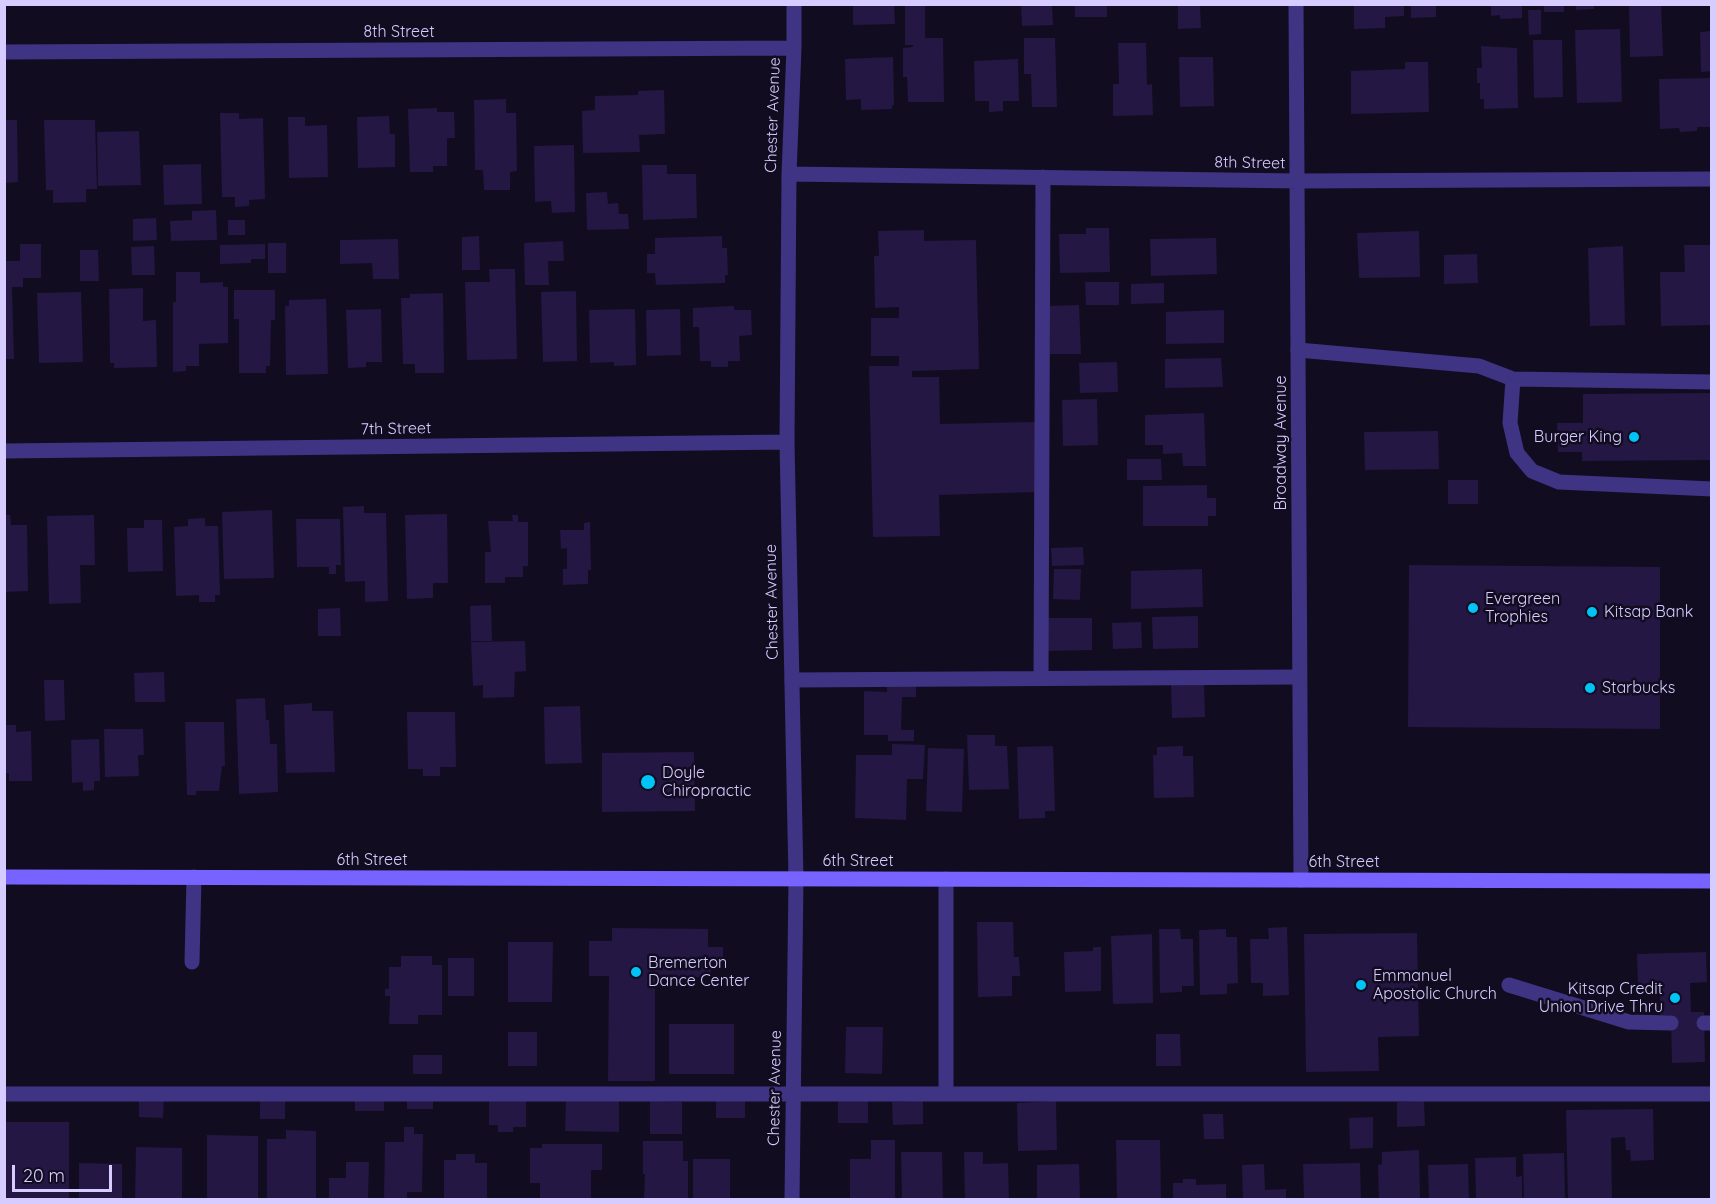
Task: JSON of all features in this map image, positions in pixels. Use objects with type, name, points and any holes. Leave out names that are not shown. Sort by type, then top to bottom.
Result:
[{"type":"main road","name":"6th Street","points":[[4,877],[1712,881]]},
{"type":"street","name":"Chester Avenue","points":[[792,1200],[796,879],[787,442],[789,174],[794,4]]},
{"type":"street","name":"Broadway Avenue","points":[[1296,4],[1301,880]]},
{"type":"street","name":"8th Street","points":[[4,52],[794,48]]},
{"type":"street","name":"8th Street","points":[[789,174],[1298,181],[1712,179]]},
{"type":"street","points":[[1041,678],[1043,177]]},
{"type":"street","points":[[1298,350],[1479,366],[1514,379],[1712,382]]},
{"type":"street","points":[[1514,379],[1510,423],[1517,453],[1532,471],[1559,482],[1712,489]]},
{"type":"street","name":"7th Street","points":[[4,451],[787,442]]},
{"type":"street","points":[[792,680],[1299,677]]},
{"type":"street","points":[[192,962],[194,877]]},
{"type":"street","points":[[946,879],[946,1094]]},
{"type":"street","points":[[1509,985],[1629,1022],[1671,1023]]},
{"type":"street","points":[[4,1094],[1712,1094]]},
{"type":"building","points":[[853,4],[894,4],[895,24],[853,25]]},
{"type":"building","points":[[1021,4],[1052,4],[1053,25],[1022,26]]},
{"type":"building","points":[[1075,4],[1107,4],[1107,17],[1075,17]]},
{"type":"building","points":[[1354,4],[1404,4],[1404,16],[1385,17],[1385,28],[1354,29]]},
{"type":"building","points":[[1411,4],[1436,4],[1436,17],[1411,18]]},
{"type":"building","points":[[1491,4],[1522,4],[1522,18],[1500,19],[1500,15],[1491,16]]},
{"type":"building","points":[[1544,4],[1564,4],[1564,12],[1544,12]]},
{"type":"building","points":[[1576,4],[1594,4],[1594,9],[1576,10]]},
{"type":"building","points":[[1629,4],[1661,4],[1663,56],[1630,57]]},
{"type":"building","points":[[1178,5],[1200,5],[1201,28],[1178,29]]},
{"type":"building","points":[[905,6],[925,6],[925,38],[943,38],[944,102],[908,102],[907,77],[903,77],[903,48],[913,47],[913,45],[905,45]]},
{"type":"building","points":[[1528,10],[1541,10],[1541,34],[1529,35]]},
{"type":"building","points":[[1620,29],[1622,102],[1577,103],[1575,30]]},
{"type":"building","points":[[1712,31],[1712,71],[1701,72],[1700,32]]},
{"type":"building","points":[[1024,38],[1055,38],[1057,107],[1032,107],[1031,74],[1024,74]]},
{"type":"building","points":[[1533,40],[1562,40],[1563,97],[1534,98]]},
{"type":"building","points":[[1118,43],[1146,43],[1147,85],[1152,84],[1153,115],[1113,116],[1113,84],[1119,84]]},
{"type":"building","points":[[1481,46],[1517,48],[1518,108],[1484,109],[1484,99],[1480,99],[1480,83],[1477,83],[1477,68],[1482,68]]},
{"type":"building","points":[[893,57],[894,105],[892,109],[861,110],[861,99],[846,100],[845,59]]},
{"type":"building","points":[[1179,57],[1213,57],[1214,106],[1180,107]]},
{"type":"building","points":[[1018,59],[1019,101],[1003,101],[1003,111],[989,112],[989,101],[975,101],[974,61]]},
{"type":"building","points":[[1405,62],[1428,62],[1429,112],[1351,114],[1351,71],[1405,69]]},
{"type":"building","points":[[1712,78],[1712,127],[1697,127],[1697,131],[1680,132],[1679,128],[1660,129],[1659,79]]},
{"type":"building","points":[[664,90],[665,134],[639,135],[640,152],[583,153],[582,111],[595,110],[595,96],[638,95],[638,91]]},
{"type":"building","points":[[506,99],[506,113],[516,113],[517,171],[510,172],[510,190],[484,190],[483,170],[475,170],[474,100]]},
{"type":"building","points":[[437,108],[437,112],[454,112],[455,138],[447,138],[447,166],[433,166],[433,172],[410,172],[408,109]]},
{"type":"building","points":[[220,113],[239,113],[239,119],[263,118],[265,199],[249,200],[249,206],[235,207],[235,197],[222,197]]},
{"type":"building","points":[[389,116],[390,134],[395,134],[395,167],[358,168],[357,117]]},
{"type":"building","points":[[288,117],[305,117],[305,126],[327,125],[328,177],[289,178]]},
{"type":"building","points":[[4,120],[17,120],[18,182],[4,183]]},
{"type":"building","points":[[44,120],[95,120],[97,189],[86,189],[86,202],[53,203],[53,190],[46,190]]},
{"type":"building","points":[[139,131],[141,185],[98,186],[97,132]]},
{"type":"building","points":[[574,145],[575,212],[552,213],[551,201],[535,202],[534,146]]},
{"type":"building","points":[[201,164],[202,204],[164,205],[163,165]]},
{"type":"building","points":[[642,165],[667,165],[667,174],[696,174],[697,218],[643,220]]},
{"type":"building","points":[[607,192],[608,204],[618,203],[619,214],[628,214],[629,229],[587,230],[586,193]]},
{"type":"building","points":[[216,210],[217,240],[171,241],[170,221],[192,220],[192,211]]},
{"type":"building","points":[[156,218],[157,240],[133,241],[133,219]]},
{"type":"building","points":[[228,220],[245,220],[245,235],[228,235]]},
{"type":"building","points":[[1086,228],[1109,228],[1110,272],[1060,273],[1059,234],[1086,234]]},
{"type":"building","points":[[924,230],[924,241],[976,240],[979,369],[912,371],[912,377],[939,377],[940,424],[1035,422],[1036,492],[939,495],[940,536],[873,537],[869,366],[899,366],[899,356],[871,356],[871,318],[899,318],[899,307],[875,308],[874,256],[879,256],[878,231]]},
{"type":"building","points":[[1419,231],[1420,277],[1359,278],[1357,233]]},
{"type":"building","points":[[479,236],[480,270],[462,270],[462,237]]},
{"type":"building","points":[[722,236],[722,248],[727,248],[728,275],[725,275],[725,283],[656,285],[655,273],[647,273],[647,254],[655,254],[655,238]]},
{"type":"building","points":[[1216,238],[1217,274],[1151,276],[1150,239]]},
{"type":"building","points":[[398,239],[399,279],[373,279],[372,263],[340,264],[340,240]]},
{"type":"building","points":[[563,241],[564,261],[548,261],[549,285],[525,285],[524,243]]},
{"type":"building","points":[[268,243],[286,243],[286,273],[268,273]]},
{"type":"building","points":[[20,244],[41,244],[41,278],[23,278],[23,287],[12,287],[14,359],[4,359],[4,261],[20,261]]},
{"type":"building","points":[[265,244],[265,259],[251,259],[251,263],[220,264],[220,245]]},
{"type":"building","points":[[1684,245],[1712,245],[1712,325],[1661,326],[1660,272],[1685,272]]},
{"type":"building","points":[[154,246],[155,275],[132,275],[131,247]]},
{"type":"building","points":[[1623,246],[1625,325],[1590,326],[1588,248]]},
{"type":"building","points":[[80,250],[98,250],[99,281],[80,281]]},
{"type":"building","points":[[1477,254],[1478,283],[1444,284],[1444,255]]},
{"type":"building","points":[[489,269],[515,269],[517,359],[467,360],[465,282],[490,282]]},
{"type":"building","points":[[176,272],[200,272],[200,283],[223,282],[223,287],[228,287],[228,343],[199,344],[199,366],[186,366],[186,371],[173,372],[173,302],[176,302]]},
{"type":"building","points":[[1085,282],[1119,282],[1119,305],[1086,305]]},
{"type":"building","points":[[1164,283],[1164,303],[1131,304],[1131,284]]},
{"type":"building","points":[[143,288],[143,321],[156,320],[157,367],[114,368],[114,363],[110,363],[109,289]]},
{"type":"building","points":[[234,290],[275,290],[275,320],[271,320],[270,366],[266,366],[266,373],[239,373],[239,319],[234,319]]},
{"type":"building","points":[[576,291],[577,361],[543,362],[541,292]]},
{"type":"building","points":[[81,292],[83,362],[39,363],[37,293]]},
{"type":"building","points":[[443,293],[444,373],[415,373],[415,364],[403,364],[401,298],[410,298],[410,294]]},
{"type":"building","points":[[326,299],[328,374],[286,375],[285,306],[289,306],[289,300]]},
{"type":"building","points":[[1079,305],[1081,354],[1050,354],[1049,306]]},
{"type":"building","points":[[734,306],[734,310],[751,310],[752,335],[739,336],[740,361],[728,361],[728,367],[711,367],[711,361],[700,361],[699,327],[693,327],[693,308]]},
{"type":"building","points":[[381,309],[382,362],[366,362],[366,367],[348,368],[346,310]]},
{"type":"building","points":[[635,309],[636,365],[614,366],[614,362],[590,363],[589,310]]},
{"type":"building","points":[[680,309],[681,355],[647,356],[646,310]]},
{"type":"building","points":[[1224,310],[1224,343],[1166,344],[1166,312]]},
{"type":"building","points":[[1221,358],[1223,387],[1165,388],[1165,359]]},
{"type":"building","points":[[1117,362],[1118,392],[1080,393],[1079,363]]},
{"type":"building","name":"Burger King","points":[[1712,393],[1712,460],[1582,461],[1582,452],[1558,452],[1557,423],[1583,423],[1583,394]]},
{"type":"building","points":[[1097,399],[1098,445],[1063,446],[1062,400]]},
{"type":"building","points":[[1204,413],[1206,466],[1183,466],[1182,453],[1163,454],[1163,445],[1145,445],[1145,415]]},
{"type":"building","points":[[1438,431],[1439,469],[1365,470],[1364,432]]},
{"type":"building","points":[[1127,459],[1161,459],[1162,480],[1127,480]]},
{"type":"building","points":[[1448,480],[1478,480],[1478,504],[1448,504]]},
{"type":"building","points":[[1207,485],[1207,498],[1216,498],[1216,516],[1208,516],[1208,526],[1143,526],[1143,486]]},
{"type":"building","points":[[364,506],[364,513],[386,513],[388,601],[365,602],[365,581],[345,582],[343,507]]},
{"type":"building","points":[[272,510],[274,578],[224,579],[222,512]]},
{"type":"building","points":[[447,514],[448,583],[433,583],[433,598],[407,599],[405,515]]},
{"type":"building","points":[[4,515],[10,515],[11,525],[27,525],[28,591],[4,592]]},
{"type":"building","points":[[94,515],[95,565],[80,565],[81,603],[49,604],[47,516]]},
{"type":"building","points":[[512,515],[518,515],[518,522],[528,522],[528,566],[523,566],[523,577],[505,577],[505,583],[485,583],[485,552],[491,552],[488,521],[513,521]]},
{"type":"building","points":[[205,518],[205,526],[218,526],[220,595],[215,595],[215,602],[199,602],[199,595],[176,596],[174,527],[188,526],[188,519]]},
{"type":"building","points":[[296,519],[340,519],[341,565],[336,565],[336,574],[329,574],[329,567],[297,567]]},
{"type":"building","points":[[144,520],[162,520],[163,571],[128,572],[127,528],[144,528]]},
{"type":"building","points":[[590,522],[591,570],[588,570],[588,584],[563,585],[563,569],[567,569],[567,548],[561,549],[560,530],[584,530],[584,523]]},
{"type":"building","points":[[1083,547],[1084,565],[1052,566],[1051,548]]},
{"type":"building","points":[[1409,565],[1660,567],[1660,729],[1408,727]]},
{"type":"building","points":[[1054,569],[1081,569],[1080,600],[1053,599]]},
{"type":"building","points":[[1202,569],[1203,607],[1131,609],[1131,571]]},
{"type":"building","points":[[491,605],[492,641],[471,641],[470,606]]},
{"type":"building","points":[[340,608],[341,636],[318,636],[318,609]]},
{"type":"building","points":[[1198,616],[1198,648],[1153,649],[1152,617]]},
{"type":"building","points":[[1047,618],[1092,618],[1092,650],[1048,651]]},
{"type":"building","points":[[1141,622],[1142,648],[1113,649],[1112,623]]},
{"type":"building","points":[[525,641],[526,671],[515,672],[514,697],[483,698],[483,685],[473,686],[471,642]]},
{"type":"building","points":[[164,672],[165,702],[135,702],[134,673]]},
{"type":"building","points":[[44,680],[64,680],[65,720],[45,721]]},
{"type":"building","points":[[1204,683],[1205,717],[1172,718],[1171,685]]},
{"type":"building","points":[[887,684],[916,685],[916,697],[902,697],[901,730],[914,730],[914,741],[888,741],[888,735],[864,735],[864,691],[887,692]]},
{"type":"building","points":[[265,698],[270,744],[277,744],[278,792],[239,794],[236,699]]},
{"type":"building","points":[[312,703],[312,711],[333,711],[335,772],[286,773],[284,705]]},
{"type":"building","points":[[580,706],[582,763],[545,764],[544,707]]},
{"type":"building","points":[[407,712],[455,712],[456,767],[440,767],[440,776],[423,776],[423,769],[408,769]]},
{"type":"building","points":[[185,722],[224,722],[225,766],[222,766],[219,791],[196,791],[196,795],[187,795]]},
{"type":"building","points":[[4,725],[16,725],[16,732],[31,731],[32,781],[9,781],[9,773],[4,773]]},
{"type":"building","points":[[104,729],[143,729],[144,755],[138,755],[139,776],[105,777]]},
{"type":"building","points":[[967,735],[995,735],[995,746],[1007,746],[1009,789],[969,790]]},
{"type":"building","points":[[99,739],[100,781],[94,781],[94,790],[83,791],[83,782],[72,783],[71,740]]},
{"type":"building","points":[[892,744],[925,745],[923,779],[907,779],[906,820],[855,818],[856,755],[892,755]]},
{"type":"building","points":[[1053,746],[1055,811],[1045,811],[1045,818],[1019,819],[1017,747]]},
{"type":"building","points":[[1183,746],[1183,756],[1193,756],[1194,797],[1154,798],[1153,755],[1157,755],[1157,747]]},
{"type":"building","points":[[928,748],[964,749],[962,812],[926,811]]},
{"type":"building","name":"Doyle Chiropractic","points":[[694,752],[695,811],[602,812],[602,753]]},
{"type":"building","points":[[977,922],[1013,922],[1014,957],[1019,957],[1020,976],[1012,976],[1012,996],[978,997]]},
{"type":"building","points":[[1287,927],[1289,995],[1263,996],[1263,983],[1251,983],[1250,939],[1269,939],[1268,928]]},
{"type":"building","points":[[612,928],[708,929],[708,947],[723,947],[723,963],[711,963],[711,977],[655,977],[655,1081],[608,1081],[609,976],[589,976],[589,941],[612,941]]},
{"type":"building","points":[[1159,929],[1180,929],[1181,939],[1193,939],[1194,986],[1182,986],[1182,992],[1160,993]]},
{"type":"building","points":[[1226,929],[1226,937],[1237,937],[1238,983],[1227,984],[1227,994],[1200,995],[1199,930]]},
{"type":"building","name":"Emmanuel Apostolic Church","points":[[1417,933],[1419,1036],[1378,1037],[1379,1071],[1306,1072],[1304,934]]},
{"type":"building","points":[[1152,934],[1153,1003],[1113,1004],[1111,936]]},
{"type":"building","points":[[508,942],[553,942],[552,1002],[508,1002]]},
{"type":"building","points":[[1093,947],[1101,947],[1101,991],[1065,992],[1064,952],[1093,951]]},
{"type":"building","name":"Kitsap Credit Union Drive Thru","points":[[1706,952],[1707,982],[1690,983],[1691,1012],[1704,1012],[1705,1062],[1672,1063],[1671,1015],[1660,1015],[1660,985],[1638,985],[1637,954]]},
{"type":"building","points":[[401,956],[432,956],[432,965],[442,965],[442,1015],[418,1015],[418,1024],[389,1024],[390,996],[385,996],[385,989],[389,989],[389,967],[401,967]]},
{"type":"building","points":[[448,958],[474,958],[474,996],[448,996]]},
{"type":"building","points":[[669,1024],[734,1024],[734,1074],[669,1074]]},
{"type":"building","points":[[846,1027],[883,1027],[882,1074],[845,1073]]},
{"type":"building","points":[[508,1032],[537,1032],[537,1066],[508,1066]]},
{"type":"building","points":[[1156,1034],[1180,1034],[1181,1066],[1156,1066]]},
{"type":"building","points":[[413,1055],[442,1055],[442,1074],[413,1074]]},
{"type":"building","points":[[260,1094],[285,1095],[285,1119],[260,1119]]},
{"type":"building","points":[[355,1095],[384,1095],[384,1111],[355,1111]]},
{"type":"building","points":[[407,1095],[433,1096],[433,1109],[407,1109]]},
{"type":"building","points":[[526,1095],[526,1127],[513,1127],[513,1132],[498,1132],[498,1125],[489,1125],[489,1096]]},
{"type":"building","points":[[716,1095],[745,1096],[745,1118],[716,1118]]},
{"type":"building","points":[[139,1096],[164,1096],[163,1118],[139,1117]]},
{"type":"building","points":[[566,1099],[619,1100],[619,1132],[565,1131]]},
{"type":"building","points":[[838,1100],[868,1101],[868,1123],[838,1123]]},
{"type":"building","points":[[650,1101],[682,1102],[682,1134],[650,1134]]},
{"type":"building","points":[[923,1101],[923,1124],[893,1125],[892,1102]]},
{"type":"building","points":[[1056,1101],[1057,1150],[1018,1151],[1017,1103]]},
{"type":"building","points":[[1424,1101],[1425,1126],[1397,1127],[1397,1102]]},
{"type":"building","points":[[1653,1109],[1654,1160],[1631,1161],[1630,1150],[1626,1150],[1625,1137],[1611,1138],[1612,1200],[1568,1200],[1566,1110]]},
{"type":"building","points":[[1203,1114],[1223,1114],[1224,1139],[1204,1139]]},
{"type":"building","points":[[1373,1117],[1373,1148],[1350,1149],[1349,1118]]},
{"type":"building","points":[[4,1122],[69,1122],[69,1200],[4,1200]]},
{"type":"building","points":[[404,1127],[414,1127],[414,1134],[423,1134],[422,1192],[407,1192],[407,1200],[384,1200],[385,1142],[404,1142]]},
{"type":"building","points":[[286,1130],[316,1131],[316,1200],[267,1200],[267,1139],[286,1139]]},
{"type":"building","points":[[207,1135],[258,1136],[258,1200],[207,1200]]},
{"type":"building","points":[[871,1140],[895,1140],[895,1200],[850,1200],[850,1159],[871,1159]]},
{"type":"building","points":[[1116,1140],[1160,1140],[1161,1200],[1117,1200]]},
{"type":"building","points":[[643,1141],[683,1141],[683,1161],[688,1161],[688,1198],[644,1200]]},
{"type":"building","points":[[542,1144],[602,1144],[602,1170],[591,1170],[591,1200],[540,1200],[540,1183],[530,1183],[530,1148],[542,1148]]},
{"type":"building","points":[[136,1147],[182,1148],[182,1200],[135,1200]]},
{"type":"building","points":[[1419,1150],[1420,1200],[1379,1200],[1378,1165],[1382,1164],[1382,1152]]},
{"type":"building","points":[[901,1152],[942,1152],[943,1200],[902,1200]]},
{"type":"building","points":[[964,1152],[983,1152],[983,1164],[1008,1163],[1009,1200],[965,1200]]},
{"type":"building","points":[[1564,1153],[1565,1200],[1524,1200],[1523,1154]]},
{"type":"building","points":[[456,1154],[475,1154],[475,1163],[487,1163],[487,1200],[444,1200],[444,1160],[456,1160]]},
{"type":"building","points":[[1516,1157],[1516,1177],[1522,1176],[1522,1200],[1476,1200],[1475,1158]]},
{"type":"building","points":[[693,1159],[730,1159],[730,1200],[693,1200]]},
{"type":"building","points":[[346,1162],[369,1162],[368,1200],[329,1200],[329,1178],[346,1178]]},
{"type":"building","points":[[79,1163],[122,1164],[122,1200],[79,1200]]},
{"type":"building","points":[[1360,1163],[1361,1200],[1304,1200],[1303,1164]]},
{"type":"building","points":[[1079,1164],[1080,1200],[1037,1200],[1037,1165]]},
{"type":"building","points":[[1264,1164],[1265,1190],[1286,1189],[1286,1200],[1243,1200],[1242,1165]]},
{"type":"building","points":[[1468,1164],[1469,1200],[1429,1200],[1428,1165]]},
{"type":"building","points":[[1183,1179],[1196,1179],[1196,1185],[1226,1184],[1226,1200],[1173,1200],[1173,1183],[1183,1183]]},
{"type":"place","name":"Burger King","points":[[1634,437]]},
{"type":"place","name":"Evergreen Trophies","points":[[1473,608]]},
{"type":"place","name":"Kitsap Bank","points":[[1592,612]]},
{"type":"place","name":"Starbucks","points":[[1590,688]]},
{"type":"place","name":"Doyle Chiropractic","points":[[648,782]]},
{"type":"place","name":"Bremerton Dance Center","points":[[636,972]]},
{"type":"place","name":"Emmanuel Apostolic Church","points":[[1361,985]]},
{"type":"place","name":"Kitsap Credit Union Drive Thru","points":[[1675,998]]}]
